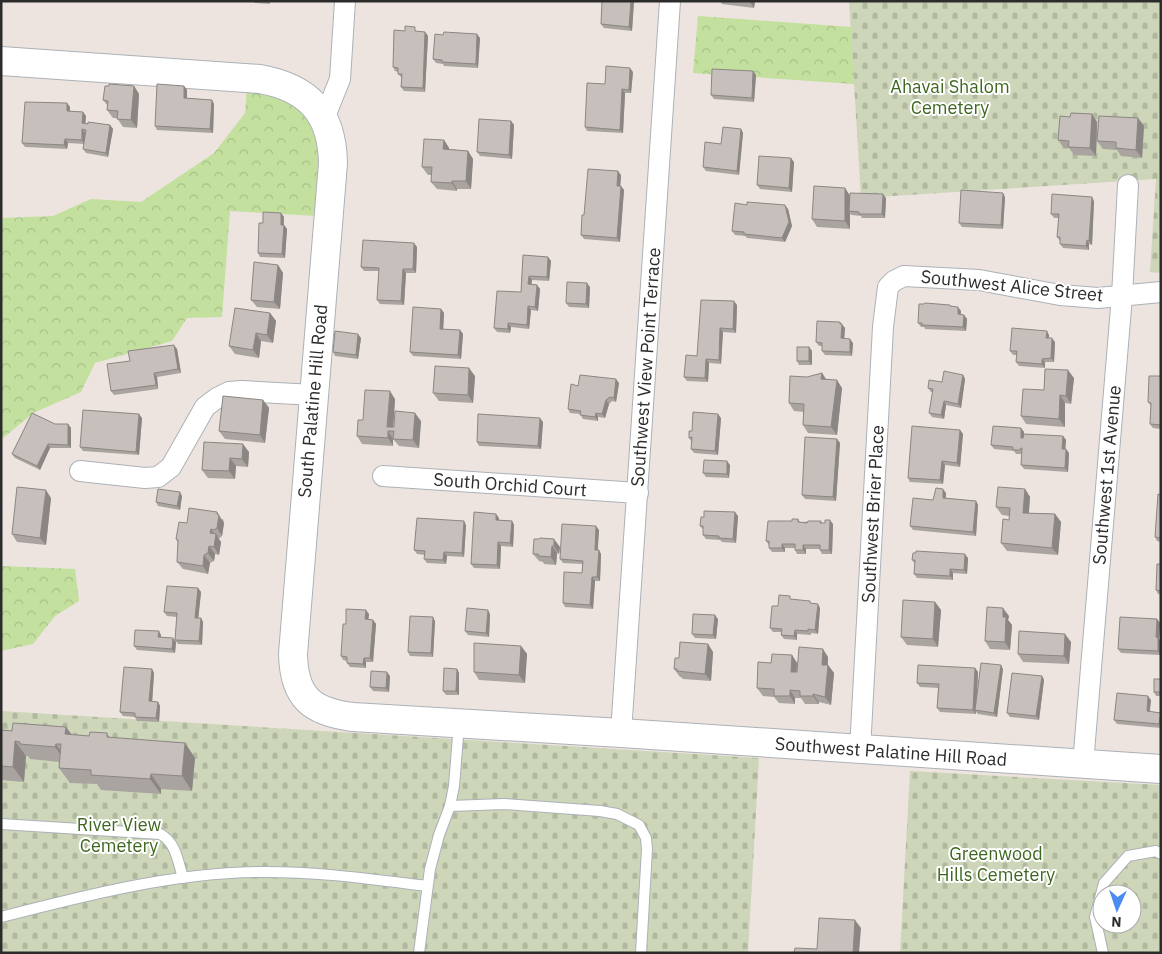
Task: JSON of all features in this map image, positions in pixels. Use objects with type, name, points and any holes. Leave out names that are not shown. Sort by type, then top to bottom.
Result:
[{"type":"street","points":[[324,118],[340,79],[345,1]]},
{"type":"street","name":"Southwest View Point Terrace","points":[[622,733],[670,1]]},
{"type":"street","name":"South Palatine Hill Road","points":[[1,61],[260,79],[282,84],[300,93],[315,106],[324,118],[333,149],[333,164],[293,654],[293,670],[296,682],[306,699],[321,710],[341,716],[622,733]]},
{"type":"street","name":"Southwest 1st Avenue","points":[[1083,764],[1122,296],[1128,185]]},
{"type":"street","name":"Southwest Alice Street","points":[[894,281],[904,276],[949,277],[979,280],[1060,295],[1098,298],[1161,292]]},
{"type":"street","name":"Southwest Brier Place","points":[[860,750],[883,327],[888,287],[894,281]]},
{"type":"street","points":[[80,471],[145,478],[158,477],[171,467],[205,407],[217,398],[230,392],[242,391],[314,395]]},
{"type":"street","name":"South Orchid Court","points":[[382,476],[638,493]]},
{"type":"street","name":"Southwest Palatine Hill Road","points":[[622,733],[1161,769]]},
{"type":"lane","points":[[419,953],[433,853],[450,806],[454,786],[459,724]]},
{"type":"lane","points":[[450,806],[504,804],[600,810],[618,814],[639,825],[646,838],[648,849],[641,953]]},
{"type":"lane","points":[[1,824],[160,834],[167,838],[173,846],[183,878]]},
{"type":"lane","points":[[1103,953],[1095,917],[1104,883],[1128,856],[1156,851],[1161,854]]},
{"type":"lane","points":[[1,916],[58,902],[183,878],[255,872],[302,872],[427,886]]},
{"type":"green space","name":"Ahavai Shalom Cemetery","points":[[849,1],[1161,1],[1161,273],[1150,272],[1156,179],[861,198]]},
{"type":"green space","points":[[698,16],[851,27],[854,84],[693,73]]},
{"type":"green space","points":[[247,86],[264,88],[304,109],[317,134],[321,164],[316,216],[230,211],[222,317],[187,318],[172,341],[95,363],[81,392],[33,413],[1,440],[1,218],[53,216],[91,199],[141,202],[214,153],[245,113]]},
{"type":"green space","points":[[1,566],[75,569],[79,601],[55,616],[33,644],[1,651]]},
{"type":"green space","name":"River View Cemetery","points":[[1,711],[759,758],[748,953],[1,953]]},
{"type":"green space","name":"Greenwood Hills Cemetery","points":[[910,771],[1161,785],[1161,953],[900,953]]},
{"type":"building","points":[[602,1],[631,1],[629,27],[601,24]]},
{"type":"building","points":[[405,26],[415,27],[415,31],[425,32],[423,88],[401,87],[402,74],[398,74],[398,68],[393,67],[394,30],[405,31]]},
{"type":"building","points":[[444,32],[477,34],[476,64],[442,62],[442,60],[433,59],[435,34],[443,35]]},
{"type":"building","points":[[606,66],[630,68],[629,90],[622,89],[620,130],[585,127],[587,83],[605,84]]},
{"type":"building","points":[[712,69],[753,71],[752,98],[711,95]]},
{"type":"building","points":[[109,84],[134,86],[131,120],[117,119],[118,111],[107,110],[108,101],[103,100],[105,86],[109,86]]},
{"type":"building","points":[[157,84],[184,86],[184,98],[212,100],[210,129],[155,126]]},
{"type":"building","points":[[25,102],[67,103],[67,111],[83,112],[82,123],[110,125],[106,153],[83,149],[86,130],[82,129],[82,140],[65,139],[64,145],[22,143]]},
{"type":"building","points":[[1071,113],[1092,114],[1090,148],[1068,147],[1069,141],[1058,140],[1060,116],[1070,117]]},
{"type":"building","points":[[1099,116],[1138,118],[1136,150],[1116,148],[1116,142],[1097,141]]},
{"type":"building","points":[[479,119],[511,121],[509,155],[477,152]]},
{"type":"building","points":[[723,127],[741,129],[737,171],[703,167],[705,142],[721,144]]},
{"type":"building","points":[[424,139],[444,140],[443,149],[468,151],[466,181],[452,181],[452,183],[431,182],[432,167],[422,167]]},
{"type":"building","points":[[759,156],[791,158],[789,188],[757,185]]},
{"type":"building","points":[[588,169],[618,171],[617,186],[621,186],[617,238],[581,235]]},
{"type":"building","points":[[814,186],[845,188],[845,221],[812,219]]},
{"type":"building","points":[[961,190],[1003,193],[1001,225],[959,223]]},
{"type":"building","points":[[850,193],[883,194],[882,214],[859,214],[859,212],[849,211]]},
{"type":"building","points":[[1052,194],[1092,197],[1089,241],[1087,240],[1086,246],[1060,244],[1060,237],[1057,237],[1059,214],[1051,214]]},
{"type":"building","points":[[747,202],[785,205],[789,222],[782,238],[732,231],[735,203],[747,205]]},
{"type":"building","points":[[263,212],[281,213],[281,225],[284,225],[282,254],[258,253],[259,223],[263,223]]},
{"type":"building","points":[[363,240],[414,243],[413,269],[403,269],[401,301],[377,300],[379,268],[361,267]]},
{"type":"building","points":[[523,255],[548,257],[547,277],[529,276],[528,284],[537,285],[535,307],[528,306],[527,325],[508,323],[508,329],[494,328],[497,291],[521,292]]},
{"type":"building","points":[[254,262],[278,265],[274,302],[251,300]]},
{"type":"building","points":[[567,282],[587,283],[586,304],[566,303]]},
{"type":"building","points":[[701,300],[734,301],[733,329],[720,328],[719,360],[706,359],[705,378],[684,377],[686,355],[697,356]]},
{"type":"building","points":[[919,304],[958,307],[958,314],[964,315],[963,327],[922,325],[922,323],[918,323]]},
{"type":"building","points":[[413,307],[441,309],[440,329],[460,330],[458,355],[410,352]]},
{"type":"building","points":[[235,308],[270,313],[267,335],[256,333],[253,350],[229,346]]},
{"type":"building","points":[[817,321],[840,322],[842,324],[841,338],[850,339],[850,352],[822,351],[822,343],[816,342]]},
{"type":"building","points":[[1012,328],[1047,331],[1046,338],[1052,338],[1051,358],[1042,359],[1042,364],[1016,362],[1017,351],[1010,351]]},
{"type":"building","points":[[335,331],[358,334],[356,355],[333,352]]},
{"type":"building","points":[[174,345],[178,369],[154,373],[156,385],[111,391],[107,364],[130,361],[128,351]]},
{"type":"building","points":[[797,347],[809,347],[809,361],[797,361]]},
{"type":"building","points":[[435,366],[469,368],[468,395],[433,393]]},
{"type":"building","points":[[1045,369],[1068,370],[1066,396],[1060,395],[1059,419],[1021,416],[1023,389],[1044,390]]},
{"type":"building","points":[[944,371],[963,375],[958,404],[944,401],[941,415],[929,413],[933,389],[928,388],[929,380],[942,382]]},
{"type":"building","points":[[822,373],[821,379],[837,380],[831,427],[803,425],[804,404],[789,403],[790,376],[807,377]]},
{"type":"building","points":[[580,375],[616,379],[614,398],[610,397],[606,400],[602,414],[596,413],[595,417],[580,415],[581,411],[568,409],[571,384],[578,386]]},
{"type":"building","points":[[1149,376],[1161,376],[1161,425],[1150,424],[1151,403],[1148,402]]},
{"type":"building","points":[[365,390],[390,391],[387,427],[394,427],[395,411],[415,413],[413,440],[393,439],[394,431],[388,431],[388,438],[357,436],[358,420],[363,420]]},
{"type":"building","points":[[223,396],[263,400],[260,435],[219,431]]},
{"type":"building","points":[[83,410],[139,414],[136,452],[80,447]]},
{"type":"building","points":[[693,412],[718,414],[715,451],[691,449],[692,437],[689,438],[689,431],[692,431]]},
{"type":"building","points":[[32,413],[55,424],[68,424],[68,445],[48,444],[37,466],[12,454]]},
{"type":"building","points":[[478,414],[540,418],[538,446],[477,442]]},
{"type":"building","points":[[912,426],[960,430],[957,463],[942,461],[940,480],[908,478]]},
{"type":"building","points":[[993,426],[1021,428],[1021,438],[1023,438],[1024,434],[1063,436],[1062,449],[1066,449],[1065,468],[1021,465],[1022,448],[1020,450],[1013,450],[1013,447],[991,445]]},
{"type":"building","points":[[805,437],[837,439],[833,497],[802,495]]},
{"type":"building","points":[[204,442],[243,444],[242,459],[230,458],[229,471],[202,470]]},
{"type":"building","points":[[704,460],[727,461],[727,474],[703,473]]},
{"type":"building","points":[[17,487],[46,490],[40,538],[12,534]]},
{"type":"building","points":[[998,487],[1025,489],[1023,513],[1055,514],[1052,548],[1001,543],[1003,519],[1009,520],[1010,508],[996,507]]},
{"type":"building","points":[[936,488],[943,489],[943,498],[976,501],[973,532],[910,526],[913,498],[933,500]]},
{"type":"building","points":[[158,489],[180,492],[177,506],[156,502]]},
{"type":"building","points":[[1158,494],[1161,495],[1161,538],[1155,537]]},
{"type":"building","points":[[189,508],[217,512],[219,515],[217,528],[211,529],[210,533],[216,534],[214,547],[209,546],[208,553],[204,555],[203,566],[177,562],[178,540],[176,539],[179,522],[187,523]]},
{"type":"building","points":[[704,511],[735,512],[733,539],[703,535],[703,526],[700,526],[701,517],[704,517]]},
{"type":"building","points":[[474,512],[496,514],[496,520],[512,521],[510,543],[498,542],[497,565],[471,564]]},
{"type":"building","points":[[417,518],[464,521],[462,553],[444,552],[443,560],[424,559],[425,551],[414,550]]},
{"type":"building","points":[[792,519],[798,519],[798,522],[807,523],[808,521],[821,521],[820,523],[825,523],[825,520],[830,520],[829,550],[820,550],[820,545],[803,545],[803,550],[795,550],[795,544],[782,544],[782,548],[769,548],[769,541],[766,541],[768,521],[792,521]]},
{"type":"building","points":[[562,524],[596,526],[595,550],[599,550],[597,577],[592,577],[590,605],[563,603],[564,572],[582,573],[583,561],[560,559]]},
{"type":"building","points":[[534,539],[554,539],[551,557],[533,554]]},
{"type":"building","points":[[916,551],[965,554],[964,570],[950,569],[950,576],[914,574],[915,560],[912,560],[913,553],[916,553]]},
{"type":"building","points":[[1157,564],[1161,564],[1161,591],[1156,590]]},
{"type":"building","points":[[167,586],[198,588],[195,618],[201,618],[199,641],[175,640],[177,613],[164,612]]},
{"type":"building","points":[[779,595],[818,604],[815,630],[795,630],[794,636],[781,635],[782,629],[770,628],[772,606],[778,606]]},
{"type":"building","points":[[903,600],[935,602],[933,639],[901,637]]},
{"type":"building","points":[[987,607],[1003,608],[1003,617],[1006,617],[1005,642],[985,641]]},
{"type":"building","points":[[467,608],[488,610],[486,633],[465,631]]},
{"type":"building","points":[[346,609],[366,610],[365,619],[373,620],[370,658],[364,658],[363,664],[347,663],[347,657],[341,656],[343,624],[346,624]]},
{"type":"building","points":[[693,614],[715,615],[713,635],[692,634]]},
{"type":"building","points":[[410,616],[433,617],[431,653],[408,652]]},
{"type":"building","points":[[1120,617],[1157,619],[1156,637],[1158,638],[1158,651],[1118,649]]},
{"type":"building","points":[[135,630],[159,631],[158,637],[173,638],[172,649],[134,646]]},
{"type":"building","points":[[1019,631],[1065,634],[1064,656],[1018,654]]},
{"type":"building","points":[[680,642],[708,644],[705,674],[674,669],[675,658],[679,658]]},
{"type":"building","points":[[474,643],[521,646],[519,675],[474,672]]},
{"type":"building","points":[[799,647],[823,649],[822,665],[828,665],[825,697],[813,694],[813,696],[800,696],[800,691],[790,690],[790,696],[774,696],[774,689],[757,688],[758,662],[771,663],[772,654],[792,655],[791,672],[797,672]]},
{"type":"building","points":[[981,663],[1001,665],[994,713],[975,710]]},
{"type":"building","points":[[918,665],[975,668],[973,710],[937,708],[939,684],[917,683]]},
{"type":"building","points":[[124,667],[152,669],[149,701],[158,702],[156,718],[135,717],[135,713],[120,712]]},
{"type":"building","points":[[444,668],[457,669],[456,691],[443,691]]},
{"type":"building","points":[[371,671],[387,672],[386,688],[370,687]]},
{"type":"building","points":[[1012,673],[1042,676],[1036,716],[1007,713]]},
{"type":"building","points":[[1154,679],[1161,679],[1161,692],[1154,692]]},
{"type":"building","points":[[1117,693],[1148,696],[1147,711],[1161,713],[1159,724],[1114,720]]},
{"type":"building","points":[[13,723],[66,727],[65,734],[89,736],[90,732],[107,733],[107,737],[185,743],[182,776],[151,774],[150,779],[91,775],[91,770],[59,768],[61,744],[56,744],[55,747],[20,744],[20,742],[15,741],[13,767],[1,766],[1,730],[12,731]]},
{"type":"building","points":[[819,918],[855,920],[853,953],[794,953],[795,948],[817,949]]}]
